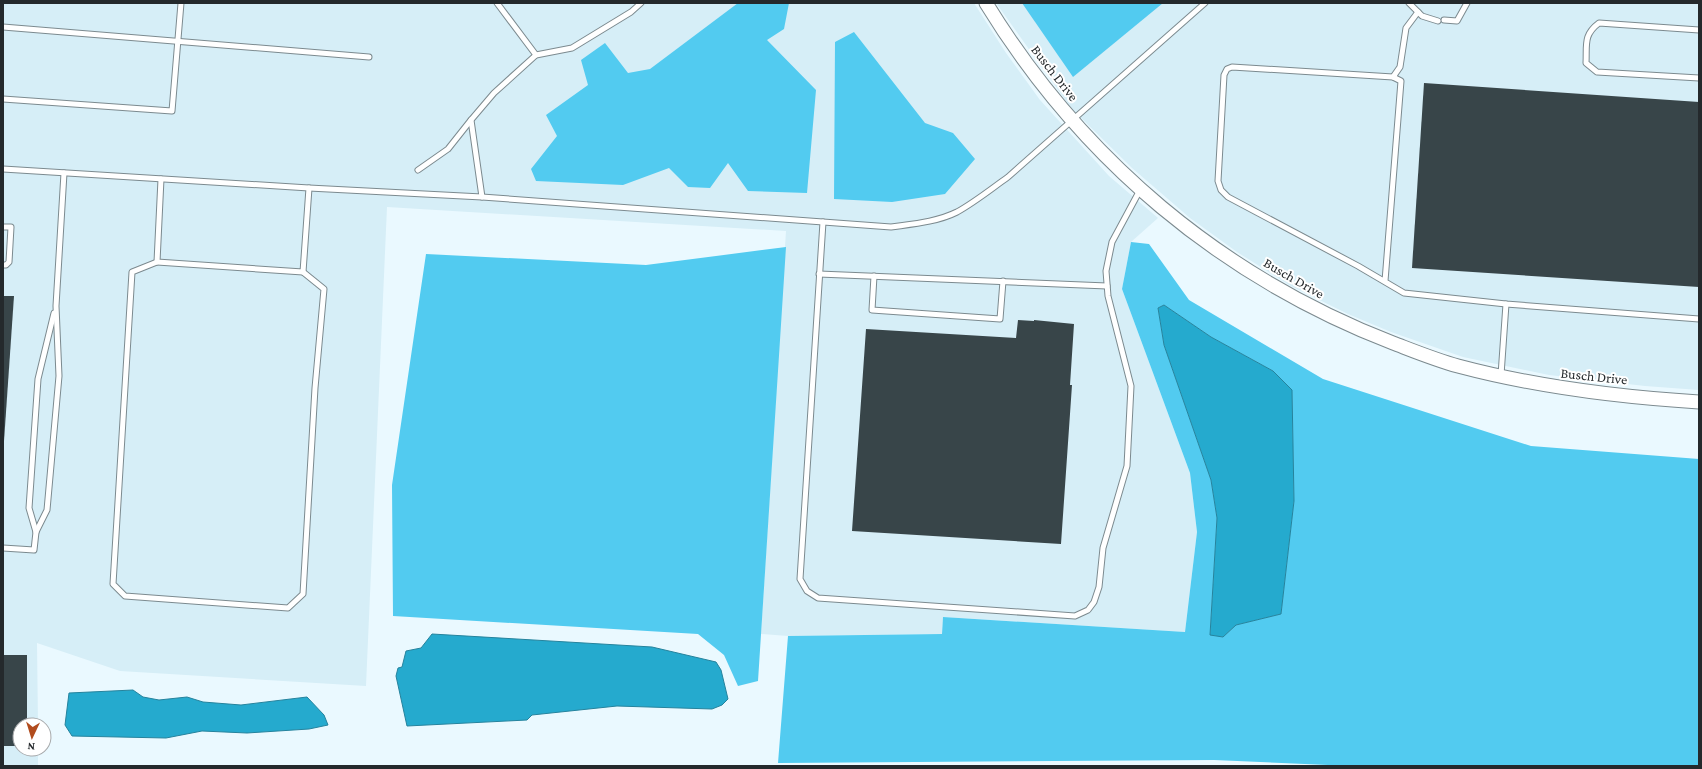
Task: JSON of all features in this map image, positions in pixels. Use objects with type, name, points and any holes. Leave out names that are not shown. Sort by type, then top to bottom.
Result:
[{"type":"street","name":"Busch Drive","points":[[986,3],[1038,80],[1072,121],[1115,167],[1140,190],[1200,238],[1274,287],[1356,329],[1457,366],[1548,387],[1575,391],[1696,402]]},
{"type":"lane","points":[[3,99],[172,111],[181,3]]},
{"type":"lane","points":[[497,3],[536,55]]},
{"type":"lane","points":[[418,170],[448,149],[494,93],[536,55],[572,48],[630,12],[641,3]]},
{"type":"lane","points":[[3,169],[482,197],[891,227],[922,222],[955,212],[980,198],[1008,177],[1205,3]]},
{"type":"lane","points":[[1409,3],[1422,16],[1438,21]]},
{"type":"lane","points":[[1444,20],[1457,21],[1467,3]]},
{"type":"lane","points":[[1393,77],[1400,67],[1406,28],[1418,12]]},
{"type":"lane","points":[[1699,30],[1599,23],[1591,29],[1587,35],[1586,63],[1597,72],[1699,78]]},
{"type":"lane","points":[[3,27],[178,40],[369,57]]},
{"type":"lane","points":[[1385,281],[1401,81],[1393,77],[1232,67],[1227,69],[1224,75],[1218,181],[1221,190],[1228,197],[1385,281],[1404,293],[1506,304],[1699,319]]},
{"type":"lane","points":[[471,120],[482,197]]},
{"type":"lane","points":[[3,548],[34,550],[36,532],[47,510],[60,376],[56,306],[64,173]]},
{"type":"lane","points":[[157,262],[161,179]]},
{"type":"lane","points":[[303,272],[309,188]]},
{"type":"lane","points":[[822,222],[800,579],[807,591],[818,598],[1075,616],[1088,610],[1094,602],[1099,587],[1103,548],[1127,466],[1131,386],[1113,320],[1106,271],[1112,242],[1140,190]]},
{"type":"lane","points":[[3,227],[11,228],[9,262],[6,265],[3,265]]},
{"type":"lane","points":[[157,262],[303,272],[324,289],[315,388],[303,594],[288,608],[125,596],[113,584],[132,272],[157,262]]},
{"type":"lane","points":[[819,274],[1107,286]]},
{"type":"lane","points":[[874,276],[872,310],[1000,319],[1003,281]]},
{"type":"lane","points":[[1501,376],[1506,304]]},
{"type":"lane","points":[[36,532],[29,508],[38,379],[56,306]]},
{"type":"shaded area","points":[[3,3],[974,3],[1006,53],[1040,100],[1109,176],[1158,218],[1131,242],[1122,289],[1190,473],[1197,532],[1185,632],[943,617],[942,634],[788,636],[761,634],[786,231],[387,207],[366,686],[120,671],[37,643],[38,717],[12,717],[12,757],[38,757],[38,766],[3,766]]},
{"type":"shaded area","points":[[738,3],[789,3],[784,29],[767,40],[816,90],[807,193],[748,191],[728,163],[710,188],[688,187],[669,168],[623,185],[536,181],[531,169],[557,136],[546,115],[588,85],[581,60],[605,43],[628,73],[650,69]]},
{"type":"shaded area","points":[[996,3],[1699,3],[1699,390],[1645,386],[1549,375],[1463,357],[1391,332],[1348,314],[1291,286],[1237,252],[1190,218],[1132,168],[1071,108]]},
{"type":"shaded area","points":[[1022,3],[1163,3],[1073,77]]},
{"type":"shaded area","points":[[854,32],[925,123],[953,133],[975,159],[945,194],[892,202],[834,199],[835,42]]},
{"type":"shaded area","points":[[1131,242],[1149,244],[1189,300],[1323,379],[1531,446],[1699,459],[1699,766],[1351,766],[1214,760],[778,763],[788,636],[942,634],[943,617],[1185,632],[1197,532],[1190,473],[1122,289]],"holes":[[[1164,305],[1211,337],[1273,371],[1292,390],[1294,501],[1281,614],[1236,625],[1223,637],[1210,634],[1217,518],[1211,480],[1164,345],[1158,308]]]},
{"type":"shaded area","points":[[786,247],[758,681],[738,686],[724,655],[698,634],[393,616],[392,485],[426,254],[646,265]]},
{"type":"shaded area","points":[[1164,305],[1211,337],[1273,371],[1292,390],[1294,501],[1281,614],[1236,625],[1223,637],[1210,635],[1217,518],[1211,480],[1164,345],[1158,308]]},
{"type":"shaded area","points":[[432,634],[652,647],[716,662],[721,670],[728,699],[722,705],[712,709],[617,706],[532,715],[527,720],[407,726],[396,676],[398,668],[402,667],[406,651],[421,648]]},
{"type":"shaded area","points":[[133,690],[143,697],[159,700],[187,697],[203,702],[241,705],[307,697],[324,715],[328,725],[309,729],[247,733],[202,731],[166,738],[72,736],[65,725],[69,693]]},
{"type":"building","points":[[1424,83],[1699,102],[1699,287],[1412,268]]},
{"type":"building","points":[[3,296],[14,296],[4,441],[3,441]]},
{"type":"building","points":[[1018,320],[1074,324],[1070,385],[1072,385],[1061,544],[852,531],[866,329],[1016,338]]},
{"type":"building","points":[[3,655],[27,655],[27,717],[12,717],[12,746],[3,746]]}]
